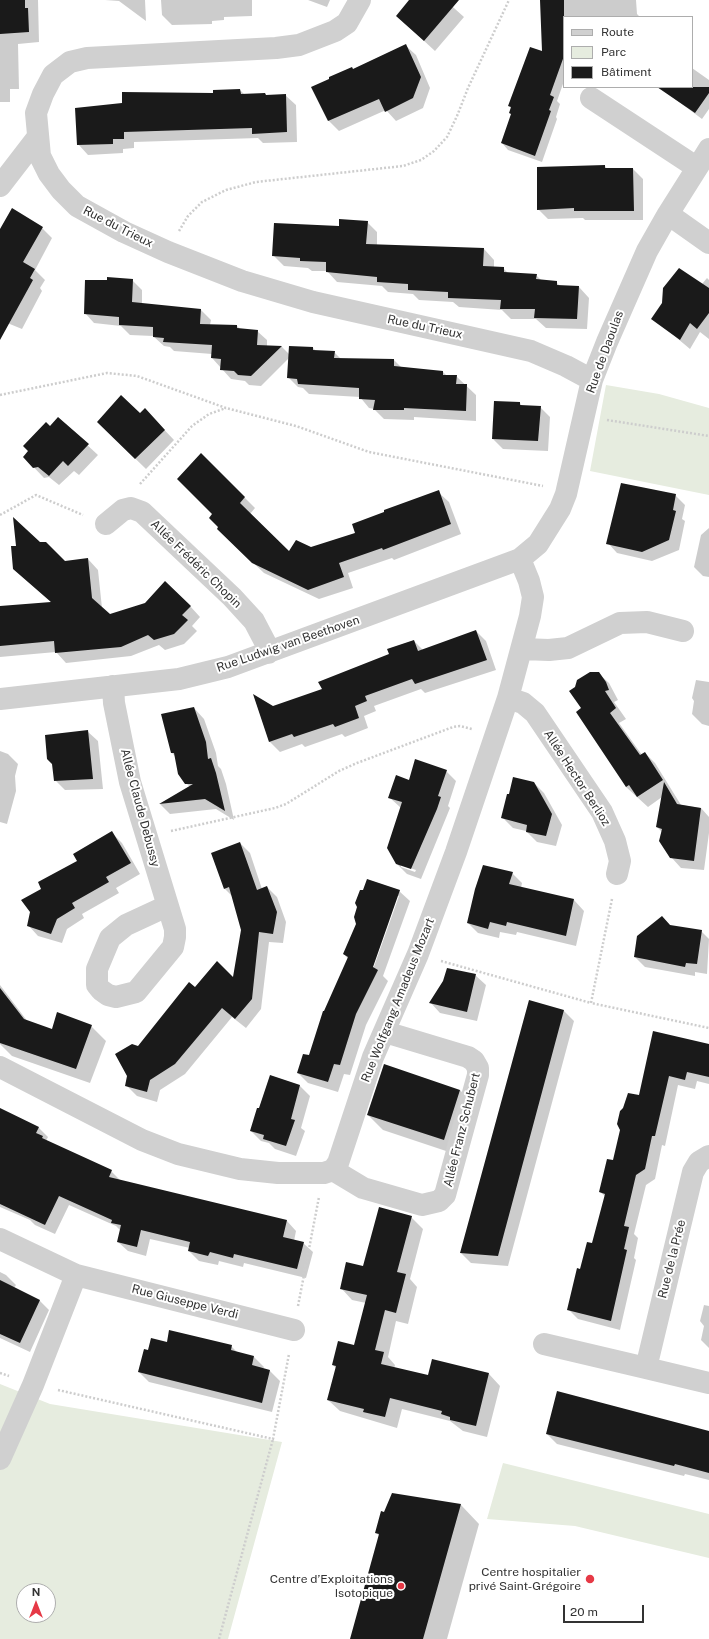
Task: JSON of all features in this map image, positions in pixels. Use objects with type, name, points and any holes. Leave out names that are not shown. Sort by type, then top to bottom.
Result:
[{"type":"street","name":"Rue du Trieux","points":[[360,0],[347,23],[335,31],[299,45],[276,48],[87,58],[70,62],[53,75],[42,94],[36,113],[37,138],[40,156],[49,174],[61,190],[77,206],[124,232],[168,252],[242,281],[313,302],[531,351],[566,366],[592,380]]},
{"type":"street","points":[[591,98],[696,167]]},
{"type":"street","points":[[0,186],[37,138]]},
{"type":"street","name":"Rue de Daoulas","points":[[520,559],[538,544],[552,525],[566,494],[592,380],[629,290],[668,214],[696,167],[709,149]]},
{"type":"street","points":[[668,214],[709,242]]},
{"type":"street","name":"Allée Frédéric Chopin","points":[[123,510],[132,508],[142,512],[232,597],[254,621],[265,642],[268,653]]},
{"type":"street","points":[[106,524],[123,510]]},
{"type":"street","name":"Rue Wolfgang Amadeus Mozart","points":[[328,1172],[338,1164],[373,1057],[418,954],[496,736],[508,698],[522,649],[533,597],[529,581],[520,559]]},
{"type":"street","name":"Rue Ludwig van Beethoven","points":[[0,699],[179,679],[228,668],[520,559]]},
{"type":"street","points":[[522,649],[549,650],[568,648],[620,623],[647,622],[683,630]]},
{"type":"street","name":"Allée Claude Debussy","points":[[113,686],[114,703],[130,782],[167,906]]},
{"type":"street","name":"Allée Hector Berlioz","points":[[508,698],[523,703],[535,713],[602,812],[615,841],[620,861],[617,874]]},
{"type":"street","name":"Allée Franz Schubert","points":[[328,1172],[363,1188],[422,1205],[439,1201],[445,1196],[478,1075],[478,1068],[474,1061],[468,1057],[385,1032]]},
{"type":"street","points":[[0,1067],[142,1140],[178,1154],[240,1169],[278,1173],[328,1172]]},
{"type":"street","name":"Rue de la Prée","points":[[646,1368],[693,1172],[699,1162],[709,1156]]},
{"type":"street","name":"Rue Giuseppe Verdi","points":[[0,1239],[76,1275],[294,1330]]},
{"type":"street","points":[[0,1460],[33,1385],[76,1275]]},
{"type":"street","points":[[544,1344],[709,1383]]},
{"type":"path","points":[[168,252],[185,222],[198,206],[213,195],[226,190],[256,182],[403,166],[421,160],[434,151],[447,137],[509,0]]},
{"type":"path","points":[[0,395],[107,373],[137,376],[226,408],[296,426],[369,452],[542,486],[566,494]]},
{"type":"path","points":[[123,510],[138,486],[192,426],[209,414],[226,408]]},
{"type":"path","points":[[583,417],[655,426],[709,436]]},
{"type":"path","points":[[0,515],[36,495],[106,524]]},
{"type":"path","points":[[146,837],[275,808],[286,804],[347,767],[454,727],[466,727],[496,736]]},
{"type":"path","points":[[591,1003],[612,898]]},
{"type":"path","points":[[418,954],[591,1003],[709,1028]]},
{"type":"path","points":[[219,1639],[273,1439],[294,1330],[328,1172]]},
{"type":"path","points":[[0,1373],[33,1385],[273,1439]]},
{"type":"green space","points":[[606,385],[659,394],[709,408],[709,495],[590,471]]},
{"type":"green space","points":[[0,1384],[50,1404],[282,1442],[228,1639],[0,1639]]},
{"type":"green space","points":[[503,1463],[709,1514],[709,1558],[575,1526],[487,1519]]},
{"type":"building","points":[[0,0],[25,0],[25,8],[28,8],[29,32],[0,34]]},
{"type":"building","points":[[409,0],[459,0],[424,41],[396,16]]},
{"type":"building","points":[[540,0],[564,0],[563,59],[550,95],[554,97],[549,110],[551,111],[535,156],[501,143],[511,114],[509,113],[511,107],[508,106],[530,47],[542,51]]},
{"type":"building","points":[[406,44],[421,77],[413,98],[385,112],[379,99],[328,121],[311,87],[329,79],[329,77],[352,67],[353,69]]},
{"type":"building","points":[[709,87],[709,93],[695,113],[658,88]]},
{"type":"building","points":[[240,89],[241,94],[286,94],[287,132],[252,134],[252,128],[124,132],[124,139],[113,139],[113,144],[77,145],[75,108],[122,103],[122,92],[213,93],[213,90]]},
{"type":"building","points":[[605,165],[605,168],[633,168],[634,211],[574,211],[574,208],[537,210],[537,167]]},
{"type":"building","points":[[12,208],[43,227],[23,262],[35,269],[30,278],[33,280],[0,340],[0,229]]},
{"type":"building","points":[[339,219],[368,221],[366,244],[484,248],[483,266],[504,267],[504,272],[537,274],[536,279],[557,281],[557,285],[579,286],[577,319],[534,318],[535,309],[500,309],[501,300],[448,298],[448,292],[408,290],[408,284],[377,282],[377,277],[326,272],[326,262],[300,261],[300,258],[272,256],[274,223],[339,226]]},
{"type":"building","points":[[679,268],[709,288],[709,313],[697,329],[690,323],[680,340],[651,319],[662,303],[663,288]]},
{"type":"building","points":[[107,277],[133,279],[132,302],[201,309],[200,324],[237,325],[237,328],[258,330],[257,345],[282,346],[251,376],[238,375],[234,371],[220,370],[221,359],[211,358],[212,345],[163,342],[164,338],[153,337],[153,327],[119,325],[119,317],[84,314],[85,280],[107,280]]},
{"type":"building","points":[[289,346],[313,347],[313,350],[335,351],[334,358],[394,359],[394,366],[443,371],[443,375],[457,375],[456,384],[467,384],[466,411],[404,408],[404,410],[373,410],[375,400],[359,399],[359,388],[298,384],[297,379],[287,378]]},
{"type":"building","points":[[121,395],[140,413],[145,408],[165,430],[135,459],[97,422]]},
{"type":"building","points":[[494,401],[520,402],[520,405],[541,406],[538,441],[492,439]]},
{"type":"building","points":[[58,417],[89,444],[68,466],[63,461],[49,476],[38,467],[33,468],[23,457],[28,451],[23,446],[46,422],[50,426]]},
{"type":"building","points":[[201,453],[245,497],[240,503],[289,551],[296,540],[311,547],[355,533],[352,524],[384,512],[384,510],[439,490],[451,524],[383,550],[382,548],[339,563],[344,577],[308,590],[252,563],[217,529],[218,527],[209,518],[212,514],[177,479]]},
{"type":"building","points":[[621,483],[676,494],[673,510],[676,511],[669,540],[642,552],[606,544]]},
{"type":"building","points":[[13,517],[40,542],[46,542],[65,561],[88,558],[92,598],[110,614],[145,603],[165,581],[191,606],[182,615],[188,620],[174,634],[154,640],[148,635],[121,647],[55,653],[54,641],[0,646],[0,606],[51,602],[13,569],[11,546],[16,546]]},
{"type":"building","points":[[476,630],[487,660],[415,684],[412,679],[365,696],[367,701],[355,706],[359,718],[335,727],[333,724],[294,737],[292,734],[269,742],[253,694],[273,706],[322,689],[318,682],[389,654],[387,649],[414,640],[418,651]]},
{"type":"building","points":[[590,672],[599,672],[606,682],[609,690],[605,691],[616,708],[610,713],[640,755],[645,752],[663,780],[637,797],[629,785],[626,787],[576,712],[581,708],[569,691],[575,687],[577,680]]},
{"type":"building","points":[[194,707],[206,742],[208,759],[211,758],[216,773],[225,811],[205,799],[159,804],[193,784],[185,784],[178,774],[174,753],[171,753],[161,714]]},
{"type":"building","points":[[88,730],[93,779],[54,781],[52,764],[47,759],[45,735]]},
{"type":"building","points":[[415,759],[447,770],[438,796],[441,797],[437,809],[411,869],[396,864],[387,848],[402,802],[388,798],[396,775],[409,780]]},
{"type":"building","points":[[513,777],[534,782],[552,814],[546,836],[526,832],[527,825],[501,818]]},
{"type":"building","points":[[664,782],[677,804],[701,808],[694,861],[670,858],[659,841],[662,829],[656,827]]},
{"type":"building","points":[[112,831],[131,863],[106,877],[109,882],[72,903],[75,908],[57,919],[51,934],[27,926],[30,912],[21,900],[41,889],[38,882],[77,861],[73,854]]},
{"type":"building","points":[[240,842],[257,890],[267,886],[277,912],[273,934],[259,932],[252,999],[235,1019],[222,1008],[175,1064],[150,1080],[147,1092],[125,1086],[127,1076],[115,1054],[132,1044],[138,1046],[189,982],[195,987],[217,961],[233,977],[241,930],[229,887],[224,889],[211,853]]},
{"type":"building","points":[[483,865],[513,872],[509,884],[574,899],[566,936],[507,922],[506,926],[490,922],[488,929],[467,923],[475,889]]},
{"type":"building","points":[[367,879],[400,890],[373,967],[378,970],[356,1014],[340,1065],[334,1064],[328,1082],[297,1073],[303,1054],[309,1055],[323,1011],[348,957],[343,954],[356,924],[354,917],[357,907],[355,903],[360,890],[363,890]]},
{"type":"building","points":[[662,916],[670,925],[702,930],[697,964],[686,963],[685,967],[634,957],[637,936]]},
{"type":"building","points":[[447,968],[476,974],[467,1012],[429,1003],[443,981]]},
{"type":"building","points":[[0,988],[24,1019],[52,1029],[57,1012],[92,1025],[76,1069],[0,1043]]},
{"type":"building","points":[[529,1000],[564,1010],[498,1256],[460,1253]]},
{"type":"building","points":[[653,1031],[709,1044],[709,1077],[687,1072],[685,1080],[669,1076],[655,1136],[652,1136],[645,1169],[636,1175],[624,1226],[629,1227],[624,1249],[627,1250],[611,1321],[567,1310],[577,1268],[580,1269],[587,1242],[592,1243],[605,1194],[599,1192],[607,1159],[613,1160],[620,1130],[617,1124],[620,1111],[623,1108],[628,1093],[639,1095]]},
{"type":"building","points":[[384,1064],[460,1090],[444,1140],[367,1115]]},
{"type":"building","points":[[270,1075],[300,1085],[291,1119],[295,1120],[286,1146],[263,1139],[264,1135],[250,1131]]},
{"type":"building","points":[[0,1108],[39,1127],[36,1133],[43,1136],[42,1138],[112,1170],[109,1177],[287,1220],[283,1237],[304,1242],[297,1269],[234,1254],[233,1258],[210,1252],[208,1256],[188,1251],[190,1242],[141,1230],[137,1247],[117,1242],[121,1225],[111,1223],[112,1220],[59,1196],[45,1225],[0,1204]]},
{"type":"building","points":[[379,1207],[412,1216],[397,1272],[406,1274],[396,1313],[385,1310],[375,1350],[384,1352],[381,1364],[428,1375],[432,1359],[489,1373],[476,1426],[450,1420],[450,1417],[441,1414],[442,1411],[390,1398],[385,1417],[363,1412],[364,1409],[327,1400],[336,1366],[332,1365],[338,1341],[354,1345],[367,1295],[340,1289],[346,1262],[363,1266]]},
{"type":"building","points":[[0,1280],[40,1300],[20,1343],[0,1334]]},
{"type":"building","points":[[169,1330],[232,1345],[231,1350],[254,1356],[252,1365],[270,1370],[262,1403],[138,1372],[144,1349],[148,1350],[151,1338],[167,1342]]},
{"type":"building","points":[[557,1391],[709,1431],[709,1473],[675,1464],[674,1466],[546,1434]]},
{"type":"building","name":"Centre d’Exploitations Isotopique","points":[[392,1493],[461,1504],[423,1639],[350,1639],[379,1534],[375,1533],[381,1511],[384,1512]]},
{"type":"place","name":"Centre hospitalier privé Saint-Grégoire","points":[[590,1579]]},
{"type":"place","name":"Centre d’Exploitations Isotopique","points":[[401,1586]]}]
